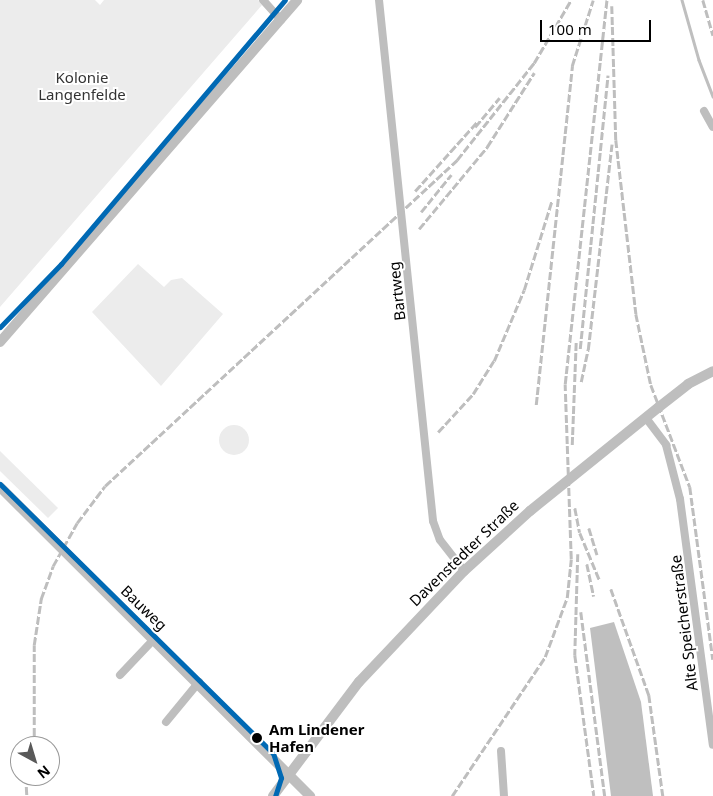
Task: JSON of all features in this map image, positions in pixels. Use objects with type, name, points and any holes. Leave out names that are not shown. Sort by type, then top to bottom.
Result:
[{"type":"street","points":[[263,0],[280,20]]},
{"type":"street","points":[[0,342],[297,0]]},
{"type":"street","name":"Bartweg","points":[[380,0],[433,520],[440,540],[464,571]]},
{"type":"street","points":[[704,111],[713,127]]},
{"type":"street","name":"Davenstedter Straße","points":[[273,796],[288,772],[380,659],[464,571],[530,511],[688,384],[713,371]]},
{"type":"street","name":"Alte Speicherstraße","points":[[646,418],[666,445],[680,499],[713,744]]},
{"type":"street","name":"Bauweg","points":[[0,487],[288,772]]},
{"type":"street","points":[[120,675],[154,639]]},
{"type":"street","points":[[166,722],[199,682]]},
{"type":"street","points":[[501,751],[504,796]]},
{"type":"street","points":[[288,772],[310,796]]},
{"type":"green space","name":"Kolonie Langenfelde","points":[[0,0],[95,0],[100,5],[104,0],[258,0],[262,5],[0,307]]},
{"type":"green space","points":[[138,264],[164,287],[171,280],[182,278],[223,314],[161,386],[92,312]]},
{"type":"green space","points":[[234,425],[240,426],[248,434],[248,446],[240,454],[234,455],[228,454],[220,446],[219,440],[220,434],[228,426]]},
{"type":"green space","points":[[0,451],[58,508],[48,518],[0,471]]},
{"type":"shaded area","points":[[614,622],[641,702],[653,796],[611,796],[590,628]]},
{"type":"waterway","points":[[682,0],[699,60],[713,96]]},
{"type":"railway","points":[[34,736],[34,645],[41,599],[53,566],[77,523],[105,486],[457,160],[534,63],[571,0]]},
{"type":"railway","points":[[536,405],[572,66],[593,0]]},
{"type":"railway","points":[[452,796],[545,657],[567,598],[571,559],[565,384],[607,0]]},
{"type":"railway","points":[[703,0],[713,36]]},
{"type":"railway","points":[[612,6],[616,140],[636,314],[651,385],[690,487],[713,659]]},
{"type":"railway","points":[[419,229],[487,147],[534,73]]},
{"type":"railway","points":[[580,349],[608,75]]},
{"type":"railway","points":[[475,127],[499,98]]},
{"type":"railway","points":[[415,191],[477,122]]},
{"type":"railway","points":[[581,382],[588,350],[612,144]]},
{"type":"railway","points":[[421,212],[451,175]]},
{"type":"railway","points":[[438,432],[473,394],[494,361],[524,290],[552,200]]},
{"type":"railway","points":[[572,445],[576,341]]},
{"type":"railway","points":[[575,508],[580,533],[600,581]]},
{"type":"railway","points":[[589,528],[597,555]]},
{"type":"railway","points":[[578,554],[575,655],[594,796]]},
{"type":"railway","points":[[587,564],[594,596]]},
{"type":"railway","points":[[611,589],[649,695],[663,796]]},
{"type":"railway","points":[[581,612],[605,796]]},
{"type":"railway","points":[[26,786],[27,796]]},
{"type":"transit line","points":[[0,327],[61,264],[285,0]]},
{"type":"transit line","points":[[0,484],[273,753],[281,778],[275,796]]},
{"type":"place","name":"Am Lindener Hafen","points":[[257,738]]}]
